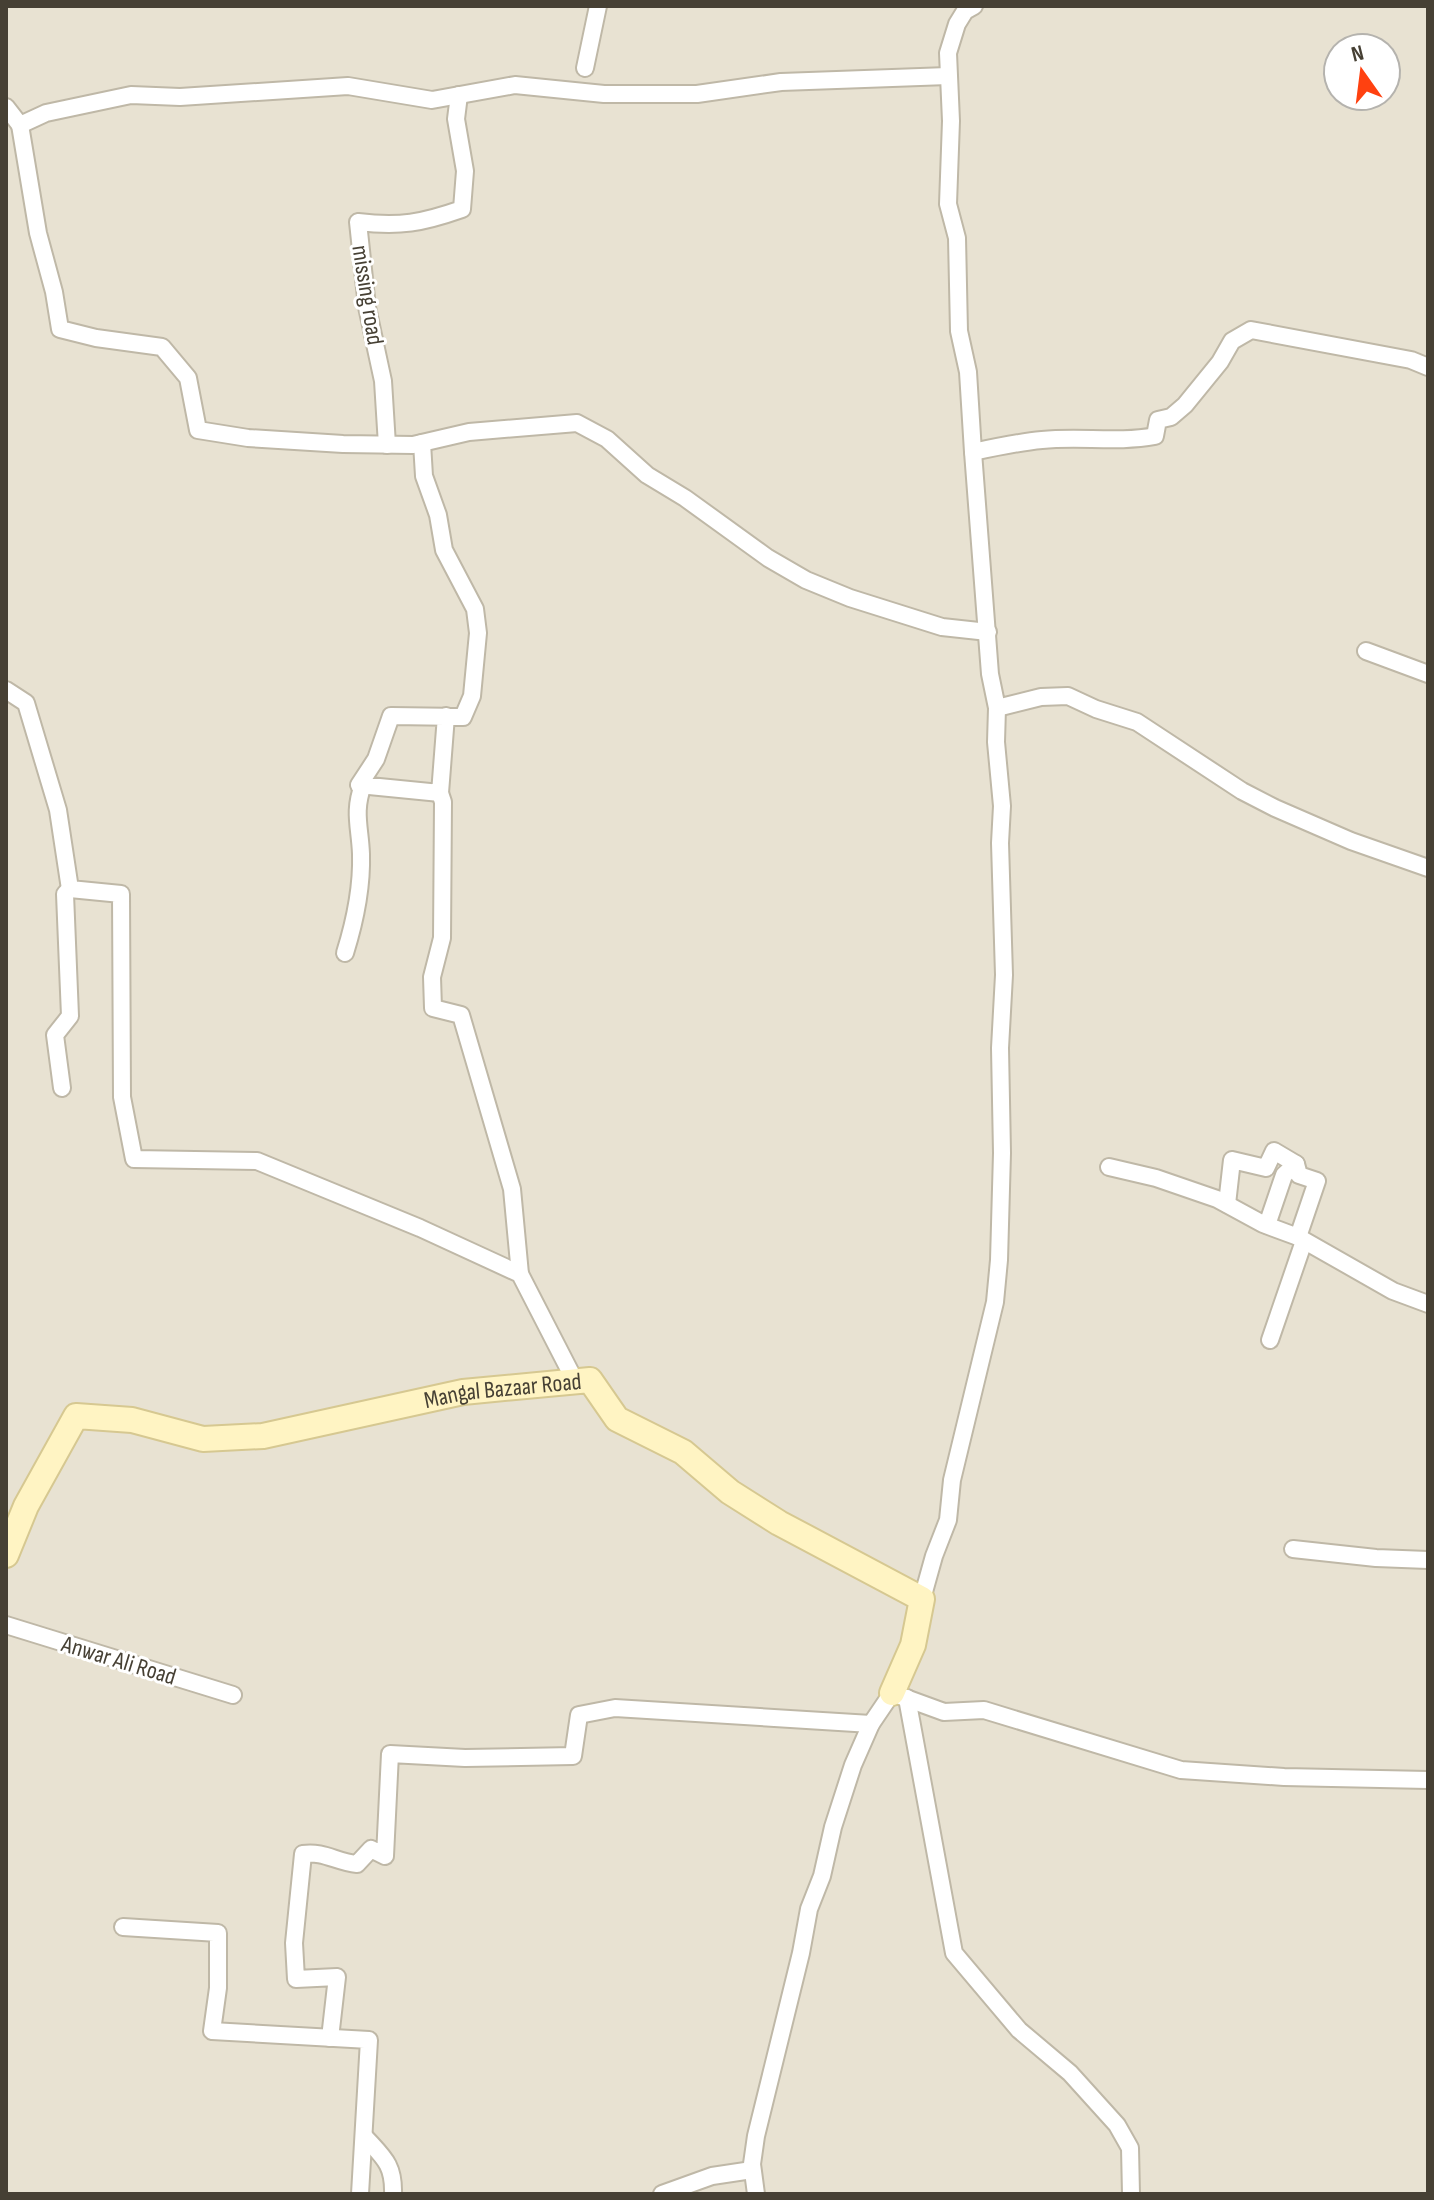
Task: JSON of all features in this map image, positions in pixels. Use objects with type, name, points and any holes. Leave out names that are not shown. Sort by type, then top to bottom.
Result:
[{"type":"street","points":[[585,68],[598,6]]},
{"type":"street","points":[[974,6],[965,11],[951,38],[948,53],[951,121],[948,204],[957,238],[959,331],[968,372],[990,674],[997,708],[996,742],[1002,806],[1000,843],[1004,975],[1000,1048],[1002,1153],[999,1260],[995,1302],[952,1480],[948,1520],[922,1599],[900,1696],[954,1953],[1019,2030],[1070,2073],[1117,2125],[1130,2148],[1131,2194]]},
{"type":"street","points":[[20,125],[46,113],[131,95],[180,97],[348,86],[432,100],[515,85],[604,94],[697,94],[781,82],[948,76]]},
{"type":"street","name":"missing road","points":[[387,445],[383,381],[367,307],[358,222],[388,226],[424,222],[462,209],[465,171],[456,119],[459,95]]},
{"type":"street","points":[[6,107],[20,125],[38,233],[54,292],[60,329],[96,338],[162,347],[188,378],[198,430],[248,438],[387,445],[422,443],[469,432],[577,423],[607,439],[647,475],[685,498],[768,558],[806,580],[850,598],[942,627],[988,632]]},
{"type":"street","points":[[973,452],[1042,440],[1106,438],[1127,441],[1155,436],[1158,420],[1171,417],[1185,405],[1213,371],[1232,341],[1251,330],[1411,360],[1428,367]]},
{"type":"street","points":[[422,443],[424,476],[438,515],[444,550],[475,609],[478,633],[472,696],[463,717],[391,716],[376,759],[359,785],[440,793]]},
{"type":"street","points":[[1366,651],[1428,674]]},
{"type":"street","points":[[6,690],[26,703],[58,810],[70,889]]},
{"type":"street","points":[[997,708],[1041,697],[1068,696],[1137,722],[1242,791],[1275,808],[1351,841],[1428,868]]},
{"type":"street","points":[[446,716],[440,793],[443,802],[442,938],[432,977],[433,1008],[461,1015],[512,1189],[520,1274],[575,1381]]},
{"type":"street","points":[[345,953],[355,922],[362,856],[357,803],[363,785]]},
{"type":"street","points":[[62,1088],[55,1035],[70,1016],[65,894],[70,889]]},
{"type":"street","points":[[70,889],[121,894],[122,1097],[134,1159],[257,1161],[420,1228],[520,1274]]},
{"type":"street","points":[[1227,1204],[1232,1160],[1266,1168],[1274,1151],[1296,1164],[1299,1175],[1317,1181],[1270,1340]]},
{"type":"street","points":[[1267,1225],[1284,1175],[1296,1164]]},
{"type":"street","points":[[1109,1167],[1156,1178],[1227,1204],[1301,1239],[1393,1291],[1428,1304]]},
{"type":"street","name":"Mangal Bazaar Road","points":[[6,1555],[26,1506],[76,1416],[132,1420],[203,1439],[263,1436],[463,1392],[590,1380],[617,1419],[683,1452],[730,1492],[779,1523],[922,1599]]},
{"type":"street","points":[[1293,1549],[1428,1560]]},
{"type":"street","name":"Anwar Ali Road","points":[[6,1625],[233,1695]]},
{"type":"street","points":[[756,2194],[752,2170],[756,2136],[809,1909],[822,1876],[833,1827],[853,1765],[871,1724],[900,1696]]},
{"type":"street","points":[[900,1696],[944,1712],[984,1710],[1181,1770],[1284,1777],[1428,1780]]},
{"type":"street","points":[[330,2038],[337,1977],[296,1979],[294,1943],[303,1854],[320,1852],[339,1863],[357,1864],[371,1849],[385,1856],[390,1754],[465,1758],[573,1756],[579,1715],[615,1708],[871,1724]]},
{"type":"street","points":[[123,1927],[218,1933],[218,1988],[212,2031],[369,2040],[360,2194]]},
{"type":"street","points":[[364,2136],[389,2163],[393,2194]]},
{"type":"street","points":[[662,2194],[712,2176],[752,2170]]},
{"type":"shaded area","points":[[6,6],[1428,6],[1428,2194],[6,2194]]}]
